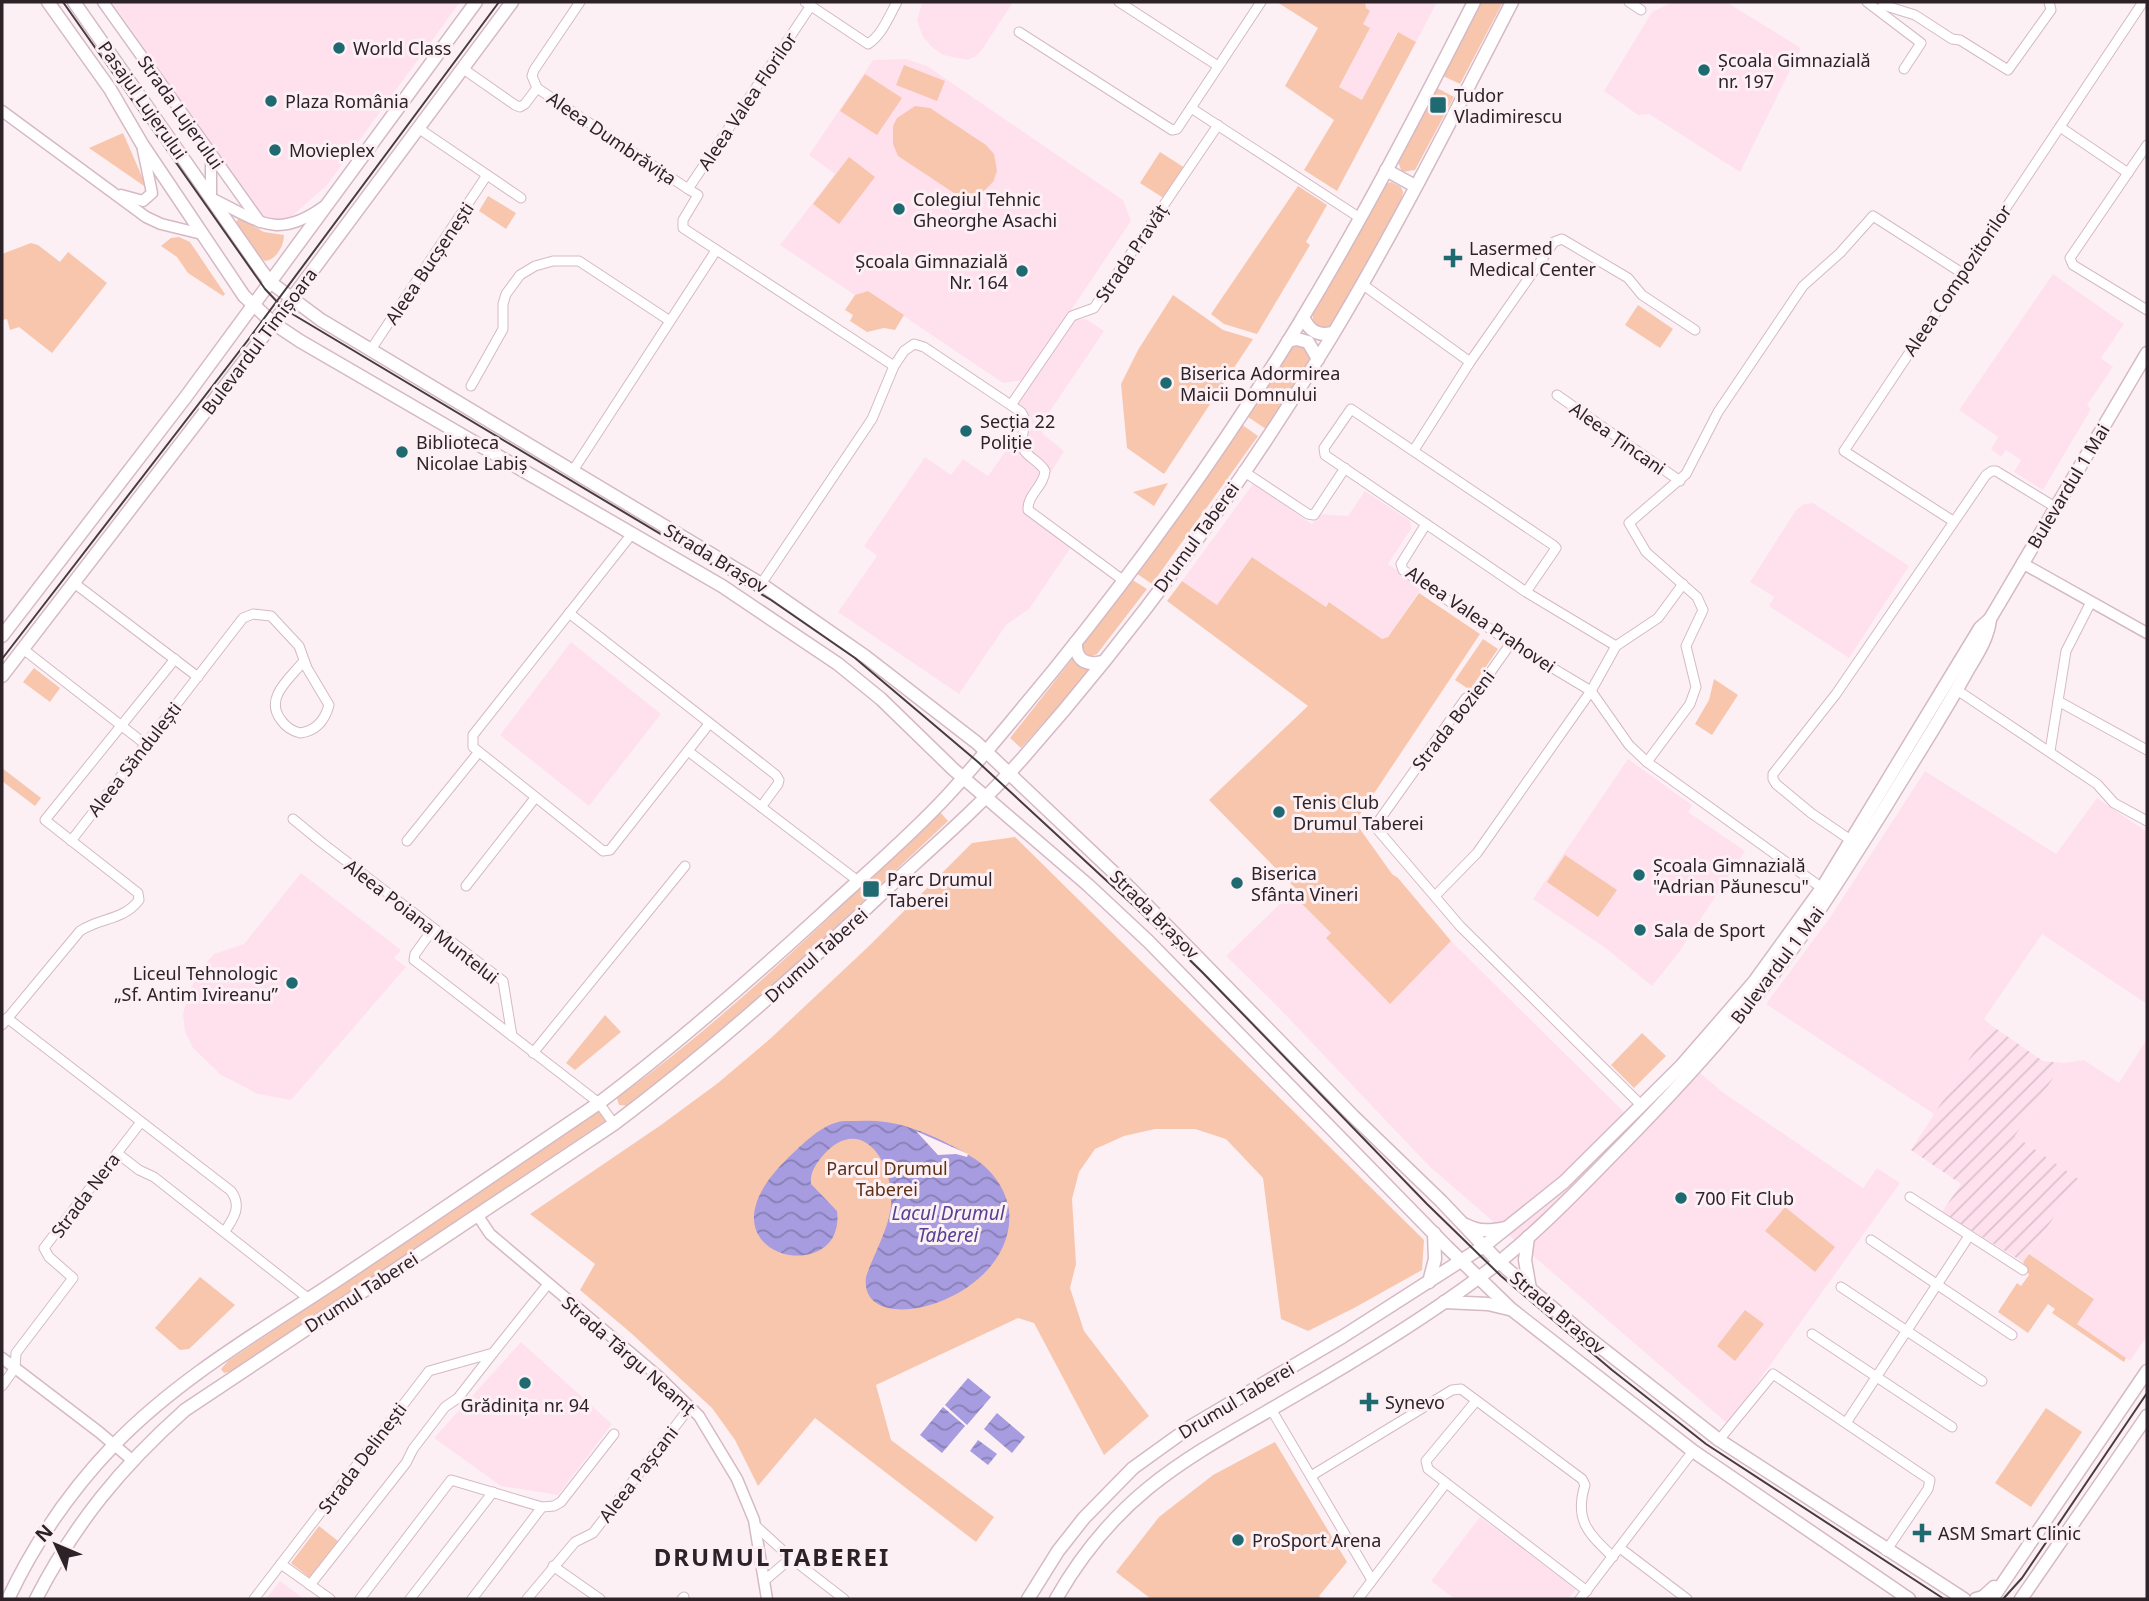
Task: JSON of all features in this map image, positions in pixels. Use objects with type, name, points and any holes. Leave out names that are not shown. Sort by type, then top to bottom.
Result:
[{"type":"main road","name":"Pasajul Lujerului","points":[[48,2],[110,89],[142,144],[202,234]]},
{"type":"main road","name":"Pasajul Lujerului","points":[[74,2],[211,198]]},
{"type":"main road","name":"Bulevardul Timișoara","points":[[2,636],[253,306],[476,2]]},
{"type":"main road","name":"Bulevardul Timișoara","points":[[2,676],[273,323],[512,2]]},
{"type":"main road","name":"Drumul Taberei","points":[[8,1599],[50,1527],[75,1491],[114,1445],[159,1405],[214,1363],[599,1103],[711,1013],[858,881],[964,778],[1124,581],[1207,467],[1303,317],[1360,218],[1474,2]]},
{"type":"main road","name":"Drumul Taberei","points":[[36,1599],[79,1526],[112,1482],[185,1410],[614,1125],[665,1086],[767,1000],[1009,774],[1158,591],[1318,359],[1362,285],[1512,2]]},
{"type":"main road","points":[[1386,170],[1415,186]]},
{"type":"main road","name":"Strada Lujerului","points":[[211,198],[270,282],[291,299]]},
{"type":"main road","points":[[202,234],[253,306],[273,323]]},
{"type":"main road","name":"Strada Brașov","points":[[291,299],[370,351],[761,584],[905,686],[986,752],[1139,896],[1353,1116],[1499,1262],[1530,1289],[1584,1335],[1719,1440],[1886,1551],[1964,1599]]},
{"type":"main road","points":[[1303,317],[1314,332],[1334,333]]},
{"type":"main road","name":"Strada Brașov","points":[[273,323],[745,600],[838,664],[881,699],[964,778],[1088,885],[1149,943],[1511,1309],[1693,1451],[1909,1599]]},
{"type":"main road","points":[[1288,341],[1308,342],[1318,359]]},
{"type":"main road","name":"Bulevardul 1 Mai","points":[[1484,1246],[1564,1182],[1682,1065],[1754,982],[1822,888],[1852,841],[1980,628],[1990,619],[2147,353]]},
{"type":"main road","points":[[86,527],[106,541]]},
{"type":"main road","name":"Bulevardul 1 Mai","points":[[1499,1262],[1579,1192],[1671,1095],[1766,984],[1839,879],[1957,690],[1989,632],[1990,619]]},
{"type":"main road","points":[[1076,642],[1076,652],[1082,661],[1092,664],[1102,662]]},
{"type":"main road","points":[[1461,1222],[1475,1230],[1509,1227]]},
{"type":"main road","points":[[1429,1282],[1435,1259],[1434,1233]]},
{"type":"main road","points":[[1528,1237],[1525,1260],[1530,1289]]},
{"type":"main road","name":"Drumul Taberei","points":[[1028,1599],[1058,1552],[1110,1489],[1133,1468],[1190,1427],[1342,1337],[1484,1246]]},
{"type":"main road","name":"Drumul Taberei","points":[[1056,1599],[1079,1562],[1124,1508],[1149,1485],[1182,1461],[1343,1367],[1479,1278],[1499,1262]]},
{"type":"main road","points":[[1443,1302],[1488,1304],[1511,1309]]},
{"type":"main road","points":[[214,1363],[215,1373],[228,1380]]},
{"type":"main road","points":[[1992,1599],[2147,1371]]},
{"type":"main road","points":[[2021,1599],[2030,1593],[2147,1416]]},
{"type":"main road","points":[[1976,1599],[1983,1597],[1994,1587],[2106,1424],[2117,1417]]},
{"type":"main road","points":[[1133,1468],[1136,1479],[1149,1485]]},
{"type":"main road","points":[[1110,1489],[1122,1498],[1124,1508]]},
{"type":"street","name":"Strada Lujerului","points":[[103,2],[260,222]]},
{"type":"street","points":[[462,68],[520,107],[537,88],[532,76],[534,70],[580,2]]},
{"type":"street","points":[[807,4],[865,44],[873,42],[897,2]]},
{"type":"street","points":[[1119,2],[1218,66]]},
{"type":"street","points":[[1629,2],[1641,10]]},
{"type":"street","points":[[1867,2],[1915,15],[2008,70],[2051,10],[2049,2]]},
{"type":"street","name":"Aleea Compozitorilor","points":[[1953,521],[1844,451],[2143,2]]},
{"type":"street","points":[[1018,32],[1172,130],[1177,129],[1258,3]]},
{"type":"street","name":"Aleea Valea Florilor","points":[[807,4],[688,189],[698,195],[682,220],[683,228],[715,252],[894,366]]},
{"type":"street","points":[[1883,6],[1921,43],[1904,69]]},
{"type":"street","name":"Aleea Dumbrăvița","points":[[537,88],[688,189]]},
{"type":"street","points":[[1191,108],[1360,218]]},
{"type":"street","points":[[2,111],[154,222],[202,234]]},
{"type":"street","name":"Strada Pravăț","points":[[1012,405],[1072,316],[1094,308],[1218,125]]},
{"type":"street","points":[[2060,127],[2128,173]]},
{"type":"street","points":[[418,128],[521,198]]},
{"type":"street","points":[[112,191],[137,201],[143,201],[152,193],[142,144]]},
{"type":"street","points":[[2147,145],[2070,258],[2073,265],[2147,310]]},
{"type":"street","points":[[211,156],[211,198],[260,222],[274,226],[290,225],[328,204]]},
{"type":"street","name":"Aleea Bucșenești","points":[[370,351],[487,175]]},
{"type":"street","points":[[1647,762],[1685,712],[1696,687],[1686,646],[1703,610],[1697,597],[1646,552],[1629,523],[1686,474],[1718,412],[1803,286],[1840,253],[1873,216],[1962,273]]},
{"type":"street","points":[[1414,450],[1470,362],[1554,242],[1562,239],[1628,278],[1642,295],[1695,330]]},
{"type":"street","points":[[572,472],[715,252]]},
{"type":"street","points":[[471,386],[503,329],[503,304],[506,294],[520,275],[535,266],[553,261],[579,261],[670,321]]},
{"type":"street","points":[[1362,285],[1470,362]]},
{"type":"street","points":[[761,584],[872,419],[894,366],[908,347],[918,345],[1021,412],[1025,419],[1023,447],[1045,471],[1045,477],[1028,504],[1028,510],[1124,581]]},
{"type":"street","name":"Aleea Țincani","points":[[1557,395],[1680,481]]},
{"type":"street","points":[[1526,592],[1556,548],[1351,409],[1324,452],[1526,592],[1616,646]]},
{"type":"street","points":[[1243,471],[1308,514],[1314,515],[1345,468]]},
{"type":"street","points":[[1852,841],[1811,813],[1776,784],[1773,774],[1836,694],[1986,475],[1992,471],[2055,507]]},
{"type":"street","name":"Aleea Valea Prahovei","points":[[1426,524],[1401,564],[1403,570],[1511,643],[1591,691],[1629,745],[1647,762],[1822,888]]},
{"type":"street","points":[[631,535],[473,735],[473,747],[603,850],[610,850],[709,724]]},
{"type":"street","points":[[2022,563],[2147,633]]},
{"type":"street","points":[[74,583],[198,677]]},
{"type":"street","points":[[1435,896],[1477,853],[1591,691],[1616,646],[1658,618],[1683,584]]},
{"type":"street","points":[[2050,751],[2066,651],[2091,602]]},
{"type":"street","points":[[569,613],[779,780],[761,807]]},
{"type":"street","name":"Aleea Săndulești","points":[[175,659],[45,820],[71,841],[241,620],[253,614],[271,616],[299,646],[304,661],[329,705],[327,715],[314,729],[300,733],[285,725],[274,709],[274,701],[304,661]]},
{"type":"street","name":"Strada Bozieni","points":[[1511,643],[1475,694],[1466,698],[1380,819],[1378,831],[1460,926],[1642,1105]]},
{"type":"street","points":[[23,649],[145,744]]},
{"type":"street","points":[[1957,690],[2097,784],[2114,803],[2147,821]]},
{"type":"street","points":[[2058,701],[2147,750]]},
{"type":"street","points":[[688,751],[858,881]]},
{"type":"street","points":[[407,841],[478,753]]},
{"type":"street","points":[[466,886],[535,798]]},
{"type":"street","name":"Aleea Poiana Muntelui","points":[[293,818],[503,981],[512,1036]]},
{"type":"street","points":[[71,841],[138,893],[138,900],[131,910],[120,916],[94,922],[80,931],[5,1021],[224,1185],[235,1197],[237,1213],[225,1231]]},
{"type":"street","points":[[533,1053],[685,866]]},
{"type":"street","points":[[433,929],[415,954],[414,960],[599,1103],[614,1125]]},
{"type":"street","name":"Strada Nera","points":[[15,1368],[16,1353],[72,1278],[48,1257],[44,1248],[141,1122]]},
{"type":"street","points":[[117,1153],[139,1171],[154,1177],[309,1299]]},
{"type":"street","points":[[1910,1197],[2023,1270]]},
{"type":"street","name":"Strada Târgu Neamț","points":[[478,1216],[490,1234],[658,1376],[690,1407],[713,1437],[735,1475],[757,1527],[766,1599]]},
{"type":"street","points":[[1846,1423],[1969,1236]]},
{"type":"street","points":[[1871,1240],[2012,1335]]},
{"type":"street","name":"Strada Delinești","points":[[310,1585],[406,1463],[413,1448],[445,1407],[458,1398],[548,1284]]},
{"type":"street","points":[[1841,1286],[1982,1381]]},
{"type":"street","points":[[1812,1334],[1952,1427]]},
{"type":"street","name":"Strada Delinești","points":[[254,1599],[429,1371],[493,1353]]},
{"type":"street","points":[[2,1358],[132,1460]]},
{"type":"street","points":[[2,1386],[15,1368]]},
{"type":"street","points":[[1719,1440],[1773,1374],[1930,1480],[1928,1489],[1886,1551]]},
{"type":"street","points":[[1311,1476],[1452,1390],[1461,1390],[1582,1479],[1585,1485],[1579,1504],[1585,1525],[1596,1541],[1613,1557]]},
{"type":"street","points":[[1476,1401],[1426,1461],[1428,1469],[1587,1591]]},
{"type":"street","name":"Aleea Pașcani","points":[[527,1599],[578,1539],[593,1532],[690,1407]]},
{"type":"street","points":[[1271,1409],[1373,1580]]},
{"type":"street","points":[[359,1599],[451,1480],[542,1507],[554,1506],[561,1502],[614,1434]]},
{"type":"street","points":[[1580,1599],[1693,1451]]},
{"type":"street","points":[[1358,1599],[1446,1483]]},
{"type":"street","points":[[410,1599],[493,1492]]},
{"type":"street","points":[[472,1599],[542,1507]]},
{"type":"street","points":[[757,1527],[791,1558],[845,1599]]},
{"type":"street","points":[[1620,1548],[1687,1599]]},
{"type":"street","points":[[764,1581],[791,1558]]},
{"type":"street","points":[[281,1564],[330,1599]]},
{"type":"street","points":[[553,1566],[600,1599]]},
{"type":"shaded area","points":[[112,2],[460,2],[327,185],[292,216],[281,221],[270,220],[259,212]]},
{"type":"shaded area","points":[[922,2],[1013,2],[983,48],[976,56],[967,60],[943,55],[923,37],[917,21]]},
{"type":"shaded area","points":[[1365,2],[1437,2],[1416,42],[1397,32],[1363,100],[1339,88],[1370,28],[1363,24]]},
{"type":"shaded area","name":"Școala Gimnazială nr. 197","points":[[1673,2],[1726,2],[1801,48],[1740,172],[1649,114],[1638,115],[1604,91],[1652,12]]},
{"type":"shaded area","points":[[906,59],[927,66],[1123,200],[1131,221],[1024,380],[1003,383],[868,292],[855,295],[780,245],[835,174],[809,155],[873,60]]},
{"type":"shaded area","points":[[2053,274],[2124,324],[2101,358],[2113,367],[2087,405],[2091,409],[2043,490],[2014,472],[2021,460],[2006,450],[2001,457],[1991,449],[1998,437],[1959,410]]},
{"type":"shaded area","points":[[1086,319],[1104,331],[1042,423],[1043,434],[1064,451],[1030,507],[1076,540],[1029,609],[1006,625],[959,694],[838,612],[877,556],[864,546],[925,457],[951,475],[963,459],[988,476],[1023,426],[1021,419],[1012,412],[1075,320]]},
{"type":"shaded area","points":[[1253,484],[1312,524],[1319,514],[1348,516],[1365,491],[1410,521],[1411,529],[1388,564],[1418,584],[1420,590],[1388,637],[1382,639],[1330,602],[1326,607],[1253,557],[1217,606],[1182,581]]},
{"type":"shaded area","points":[[1813,503],[1909,566],[1849,658],[1769,606],[1774,597],[1750,582],[1796,510],[1804,504]]},
{"type":"shaded area","points":[[571,642],[661,714],[589,806],[500,735]]},
{"type":"shaded area","name":"Școala Gimnazială \"Adrian Păunescu\"","points":[[1628,759],[1692,805],[1688,812],[1745,851],[1679,952],[1652,986],[1607,949],[1533,899]]},
{"type":"shaded area","points":[[1925,771],[2056,854],[2097,798],[2147,832],[2147,1004],[2042,934],[1984,1019],[1991,1025],[1934,1114],[1766,1004],[1831,916]]},
{"type":"shaded area","name":"Liceul Tehnologic „Sf. Antim Ivireanu”","points":[[301,873],[401,950],[394,958],[406,967],[291,1100],[258,1094],[221,1075],[193,1048],[185,1032],[183,1014],[198,973],[206,963],[214,954],[244,944]]},
{"type":"shaded area","points":[[1291,893],[1331,933],[1327,938],[1389,1003],[1451,941],[1625,1113],[1681,1057],[1725,1094],[1863,1188],[1877,1168],[1900,1183],[1728,1424],[1430,1167],[1226,956]]},
{"type":"shaded area","points":[[1991,1025],[2043,1061],[2063,1063],[2015,1136],[2080,1180],[2023,1262],[1942,1212],[1961,1184],[1911,1150]]},
{"type":"shaded area","points":[[2147,1039],[2147,1336],[2130,1361],[2077,1324],[2094,1298],[2029,1254],[2080,1180],[2015,1136],[2063,1063],[2084,1060],[2119,1083]]},
{"type":"shaded area","name":"Grădinița nr. 94","points":[[521,1342],[612,1424],[558,1495],[501,1486],[434,1438]]},
{"type":"shaded area","points":[[1480,1517],[1576,1589],[1568,1599],[1455,1599],[1431,1581]]},
{"type":"shaded area","points":[[280,1581],[304,1599],[266,1599]]},
{"type":"green space","points":[[1277,2],[1365,2],[1370,11],[1363,24],[1370,28],[1339,87],[1362,100],[1398,32],[1416,42],[1337,191],[1304,170],[1334,120],[1285,86],[1318,28]]},
{"type":"green space","points":[[1481,2],[1503,2],[1460,84],[1443,76]]},
{"type":"green space","points":[[904,65],[945,81],[937,101],[896,85]]},
{"type":"green space","points":[[865,74],[902,98],[877,135],[840,111]]},
{"type":"green space","points":[[1437,88],[1454,97],[1415,170],[1402,172],[1398,162]]},
{"type":"green space","points":[[915,106],[930,108],[986,145],[994,154],[997,171],[993,182],[984,191],[965,197],[954,193],[898,156],[893,144],[893,126],[897,118]]},
{"type":"green space","points":[[123,133],[147,188],[89,148]]},
{"type":"green space","points":[[1160,152],[1185,168],[1165,199],[1140,183]]},
{"type":"green space","points":[[849,157],[875,177],[839,224],[813,204]]},
{"type":"green space","points":[[1391,182],[1401,187],[1402,198],[1332,325],[1318,327],[1314,324],[1312,314],[1383,188]]},
{"type":"green space","points":[[1298,186],[1327,205],[1306,242],[1310,245],[1257,334],[1224,324],[1211,314]]},
{"type":"green space","points":[[488,196],[516,213],[506,229],[479,211]]},
{"type":"green space","points":[[239,218],[264,232],[284,235],[276,255],[269,260],[262,259],[236,222]]},
{"type":"green space","points":[[179,237],[190,242],[225,294],[223,296],[188,273],[177,257],[161,246],[171,238]]},
{"type":"green space","points":[[31,243],[38,245],[60,262],[68,252],[107,283],[52,353],[19,327],[10,330],[7,319],[2,320],[2,254]]},
{"type":"green space","points":[[868,291],[904,315],[895,330],[884,328],[867,332],[850,321],[853,315],[845,310],[855,295]]},
{"type":"green space","points":[[1173,295],[1223,330],[1253,339],[1164,474],[1127,448],[1121,384],[1138,350]]},
{"type":"green space","points":[[1638,305],[1673,329],[1660,348],[1625,325]]},
{"type":"green space","points":[[1300,345],[1310,356],[1308,362],[1266,429],[1248,417],[1292,348]]},
{"type":"green space","points":[[1241,424],[1258,436],[1152,584],[1136,573]]},
{"type":"green space","points":[[1168,483],[1154,506],[1133,492]]},
{"type":"green space","points":[[1252,557],[1326,607],[1329,602],[1382,639],[1388,637],[1419,593],[1480,634],[1355,822],[1392,874],[1451,941],[1390,1004],[1326,938],[1331,933],[1291,893],[1295,888],[1209,800],[1308,706],[1167,601],[1182,581],[1217,605]]},
{"type":"green space","points":[[1131,579],[1147,589],[1097,654],[1087,658],[1083,655],[1081,644]]},
{"type":"green space","points":[[1483,639],[1498,649],[1470,690],[1455,680]]},
{"type":"green space","points":[[1073,658],[1091,670],[1021,748],[1010,738]]},
{"type":"green space","points":[[34,668],[60,688],[50,702],[23,682]]},
{"type":"green space","points":[[1714,679],[1738,695],[1712,735],[1695,724],[1709,700]]},
{"type":"green space","points":[[2,768],[41,798],[35,806],[2,781]]},
{"type":"green space","points":[[940,812],[948,821],[774,985],[629,1106],[619,1105],[617,1098],[664,1063],[745,994]]},
{"type":"green space","name":"Parcul Drumul Taberei","points":[[1015,837],[1424,1240],[1422,1270],[1308,1331],[1281,1319],[1263,1178],[1226,1139],[1195,1129],[1155,1129],[1124,1136],[1095,1149],[1079,1172],[1072,1199],[1076,1264],[1070,1288],[1084,1331],[1149,1416],[1104,1455],[1034,1323],[1018,1318],[876,1385],[891,1440],[994,1517],[976,1542],[815,1418],[758,1486],[735,1440],[712,1408],[580,1290],[595,1264],[530,1214],[718,1083],[771,1038],[869,946],[972,843]]},
{"type":"green space","points":[[1565,855],[1617,890],[1598,917],[1547,882]]},
{"type":"green space","points":[[605,1015],[621,1032],[575,1070],[566,1063]]},
{"type":"green space","points":[[1642,1033],[1666,1056],[1634,1088],[1611,1065]]},
{"type":"green space","points":[[604,1107],[612,1114],[608,1119],[233,1371],[224,1373],[221,1369],[228,1361]]},
{"type":"green space","points":[[1785,1207],[1835,1247],[1815,1272],[1765,1231]]},
{"type":"green space","points":[[2029,1254],[2094,1299],[2077,1324],[2126,1358],[2124,1362],[2052,1313],[2055,1309],[2048,1304],[2028,1333],[1998,1312],[2017,1283],[2021,1286],[2029,1275],[2023,1262]]},
{"type":"green space","points":[[200,1277],[235,1305],[189,1349],[180,1350],[155,1328]]},
{"type":"green space","points":[[1745,1310],[1764,1324],[1735,1361],[1717,1346]]},
{"type":"green space","points":[[2046,1408],[2082,1432],[2031,1507],[1995,1483]]},
{"type":"green space","name":"ProSport Arena","points":[[1275,1442],[1347,1562],[1319,1596],[1322,1599],[1151,1599],[1116,1572],[1159,1517],[1213,1475]]},
{"type":"green space","points":[[319,1526],[338,1541],[310,1578],[291,1563]]},
{"type":"water","name":"Lacul Drumul Taberei","points":[[844,1121],[886,1122],[920,1131],[975,1159],[997,1181],[1009,1210],[1005,1241],[989,1268],[966,1288],[938,1302],[910,1309],[886,1307],[870,1297],[866,1277],[888,1222],[890,1188],[887,1172],[880,1158],[871,1147],[860,1140],[848,1139],[834,1145],[820,1159],[811,1177],[811,1184],[837,1211],[834,1236],[819,1250],[799,1256],[778,1252],[762,1240],[754,1220],[760,1193],[786,1160],[820,1130]]},
{"type":"water","points":[[968,1378],[991,1397],[967,1425],[945,1405]]},
{"type":"water","points":[[943,1407],[965,1426],[942,1453],[920,1435]]},
{"type":"water","points":[[997,1413],[1025,1437],[1012,1453],[984,1429]]},
{"type":"water","points":[[978,1440],[997,1454],[988,1465],[970,1451]]},
{"type":"pier","points":[[916,1131],[968,1154],[967,1157],[956,1154],[938,1155]]},
{"type":"tram line","points":[[63,2],[265,289],[284,309],[771,600],[855,658],[978,762],[1134,906],[1501,1276],[1612,1370],[1706,1444],[1944,1599]]},
{"type":"tram line","points":[[2,659],[248,340],[499,2]]},
{"type":"tram line","points":[[2003,1599],[2022,1578],[2147,1393]]},
{"type":"place","name":"World Class","points":[[339,48]]},
{"type":"place","name":"Școala Gimnazială nr. 197","points":[[1704,70]]},
{"type":"place","name":"Plaza România","points":[[271,101]]},
{"type":"place","name":"Tudor Vladimirescu","points":[[1438,105]]},
{"type":"place","name":"Movieplex","points":[[275,150]]},
{"type":"place","name":"Colegiul Tehnic Gheorghe Asachi","points":[[899,209]]},
{"type":"place","name":"Lasermed Medical Center","points":[[1453,258]]},
{"type":"place","name":"Școala Gimnazială Nr. 164","points":[[1022,271]]},
{"type":"place","name":"Biserica Adormirea Maicii Domnului","points":[[1166,383]]},
{"type":"place","name":"Secția 22 Poliție","points":[[966,431]]},
{"type":"place","name":"Biblioteca Nicolae Labiș","points":[[402,452]]},
{"type":"place","name":"Tenis Club Drumul Taberei","points":[[1279,812]]},
{"type":"place","name":"Școala Gimnazială \"Adrian Păunescu\"","points":[[1639,875]]},
{"type":"place","name":"Biserica Sfânta Vineri","points":[[1237,883]]},
{"type":"place","name":"Parc Drumul Taberei","points":[[871,889]]},
{"type":"place","name":"Sala de Sport","points":[[1640,930]]},
{"type":"place","name":"Liceul Tehnologic „Sf. Antim Ivireanu”","points":[[292,983]]},
{"type":"place","name":"700 Fit Club","points":[[1681,1198]]},
{"type":"place","name":"Grădinița nr. 94","points":[[525,1383]]},
{"type":"place","name":"Synevo","points":[[1369,1402]]},
{"type":"place","name":"ASM Smart Clinic","points":[[1922,1533]]},
{"type":"place","name":"ProSport Arena","points":[[1238,1540]]},
{"type":"district","name":"DRUMUL TABEREI","points":[[772,1556]]}]
